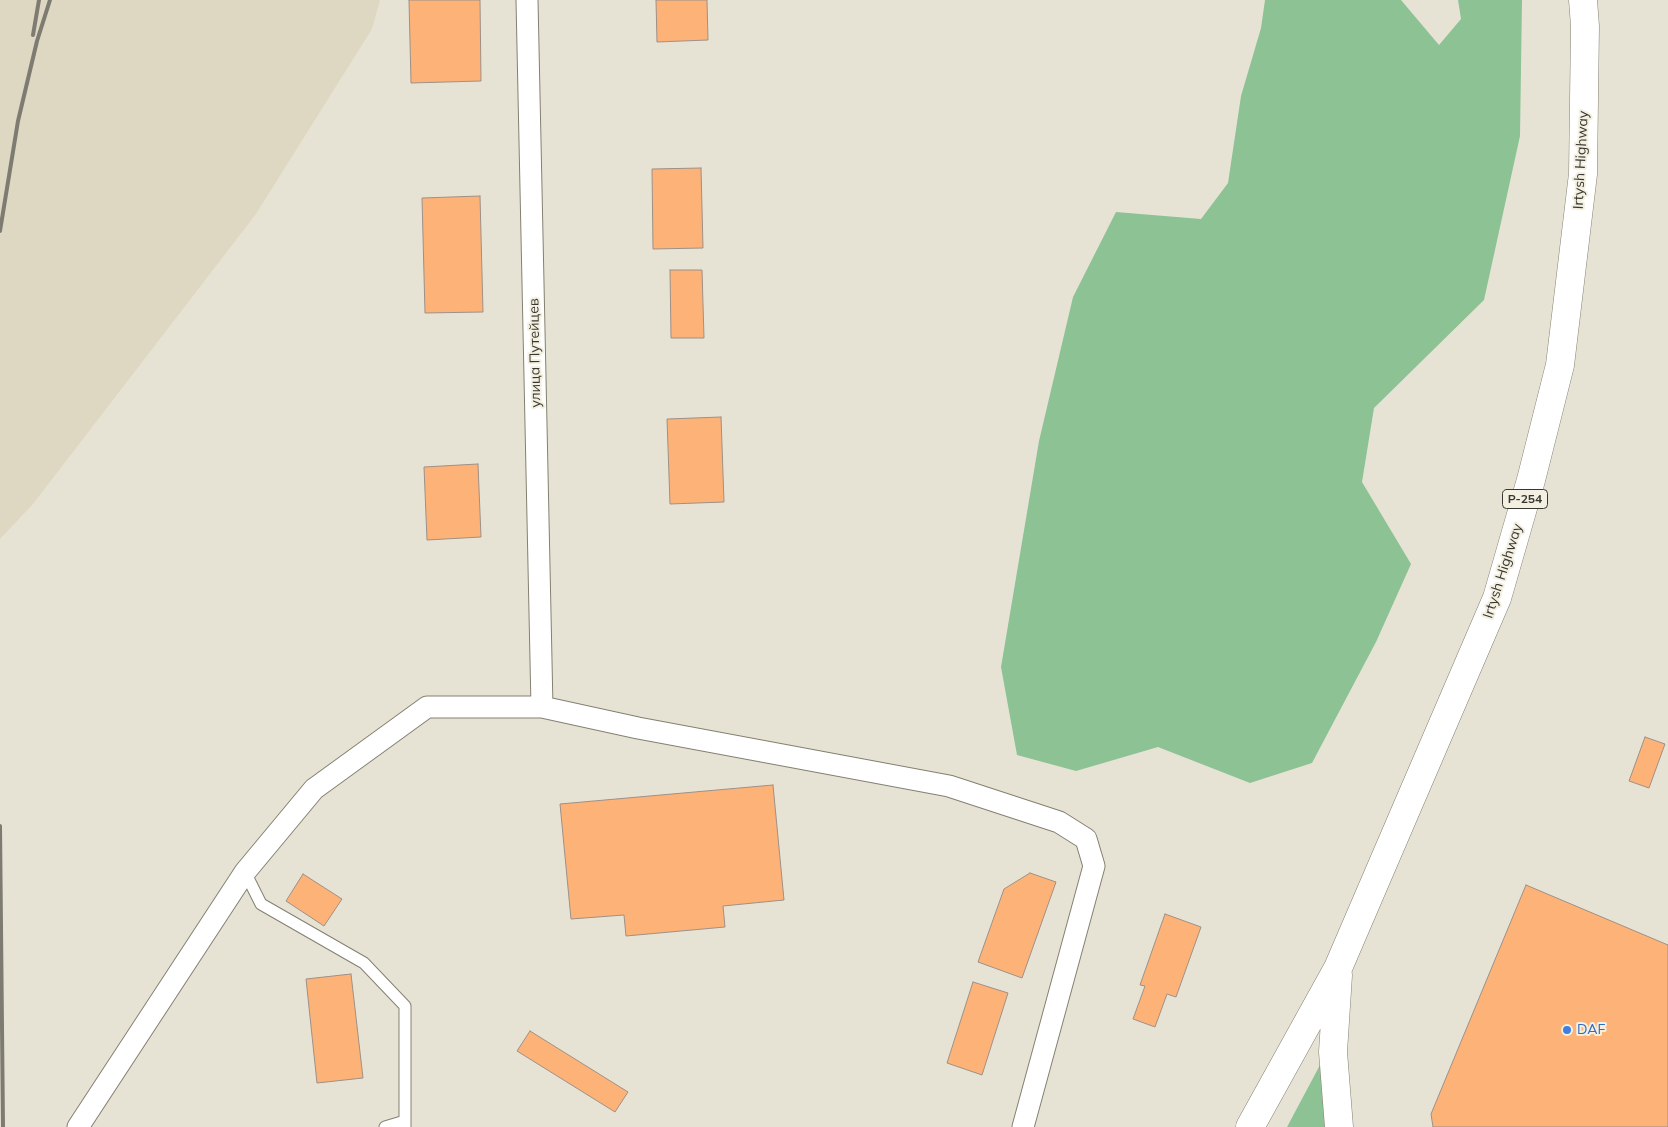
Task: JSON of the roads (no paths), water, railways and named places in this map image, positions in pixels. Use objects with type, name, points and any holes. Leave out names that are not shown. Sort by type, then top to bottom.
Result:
[{"type":"highway","name":"Irtysh Highway","points":[[1338,968],[1497,598],[1531,480],[1558,375],[1583,174],[1585,26],[1583,0]]},
{"type":"highway","points":[[1250,1127],[1338,968]]},
{"type":"highway","points":[[1338,968],[1333,1052],[1339,1127]]},
{"type":"street","name":"улица Путейцев","points":[[527,0],[542,707]]},
{"type":"street","points":[[78,1127],[245,872],[314,789],[427,707],[542,707],[638,728],[949,786],[1059,822],[1086,839],[1094,866],[1023,1127]]},
{"type":"lane","points":[[245,872],[261,904],[364,964],[405,1006],[405,1124],[385,1127]]},
{"type":"railway","points":[[33,35],[39,0]]},
{"type":"railway","points":[[0,231],[18,121],[37,41],[50,0]]},
{"type":"railway","points":[[0,826],[3,1127]]},
{"type":"place","name":"DAF","points":[[1567,1030]]}]
